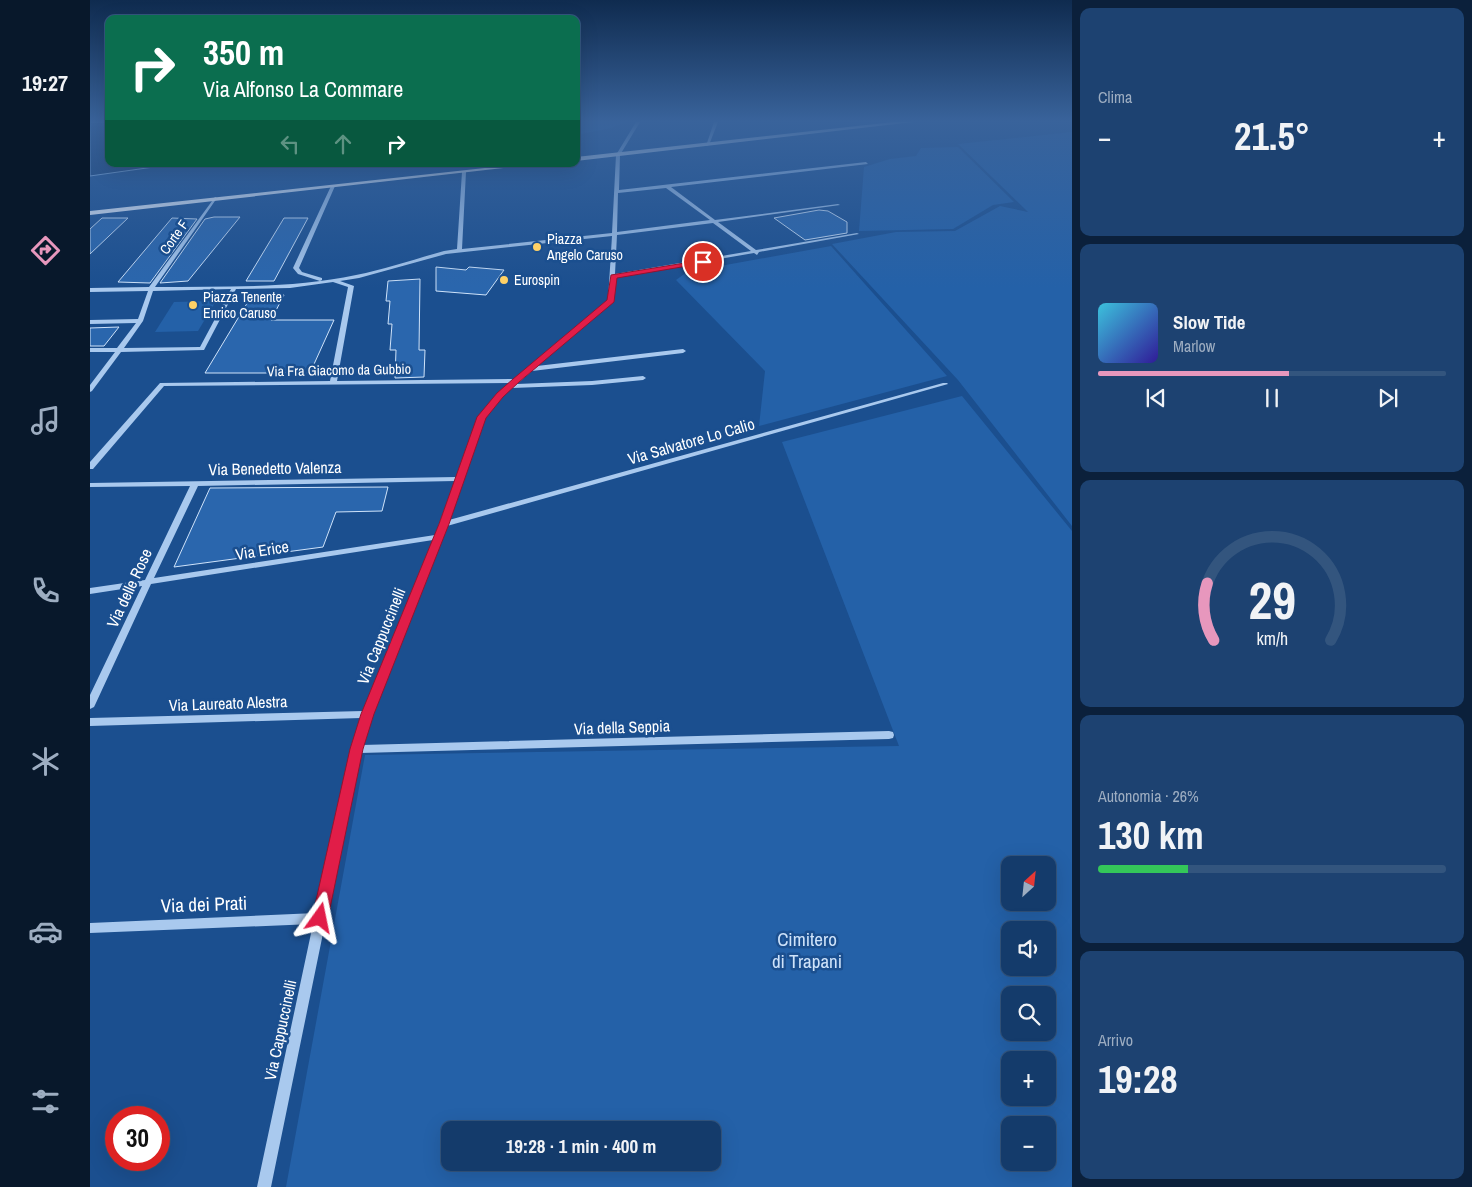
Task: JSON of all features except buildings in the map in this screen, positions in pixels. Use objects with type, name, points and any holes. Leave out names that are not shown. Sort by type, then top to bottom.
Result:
[{"type":"main road","points":[[91,213],[414,177]]},
{"type":"street","points":[[459,250],[464,177]]},
{"type":"street","name":"Via Cappuccinelli","points":[[264,1187],[356,749],[367,714],[444,524],[482,417],[516,380],[611,301],[617,177]]},
{"type":"street","points":[[616,192],[741,177]]},
{"type":"street","points":[[333,186],[296,268],[300,273],[310,277],[351,286],[333,382]]},
{"type":"street","points":[[667,186],[757,253]]},
{"type":"street","name":"Corte F","points":[[151,289],[215,198]]},
{"type":"street","points":[[90,290],[234,288],[331,281],[357,277],[459,250],[615,234],[838,205]]},
{"type":"street","points":[[613,276],[757,253],[857,234]]},
{"type":"street","points":[[90,350],[202,349],[234,288]]},
{"type":"street","points":[[90,390],[140,321],[151,289]]},
{"type":"street","points":[[90,322],[140,321]]},
{"type":"street","points":[[530,369],[683,351]]},
{"type":"street","points":[[510,386],[592,383],[643,378]]},
{"type":"street","name":"Via Fra Giacomo da Gubbio","points":[[90,467],[162,384],[516,380]]},
{"type":"street","name":"Via Salvatore Lo Calio","points":[[444,524],[945,384]]},
{"type":"street","name":"Via Benedetto Valenza","points":[[90,485],[461,479]]},
{"type":"street","name":"Via delle Rose","points":[[90,705],[195,483]]},
{"type":"street","name":"Via Erice","points":[[90,591],[438,537]]},
{"type":"street","name":"Via Laureato Alestra","points":[[90,722],[367,714]]},
{"type":"street","name":"Via della Seppia","points":[[356,749],[889,735]]},
{"type":"street","name":"Via dei Prati","points":[[90,928],[320,918]]},
{"type":"green space","points":[[863,177],[989,177],[1014,202],[993,205],[953,229],[859,231]]},
{"type":"green space","points":[[992,177],[1072,177],[1072,526],[958,380],[832,244],[896,232],[955,231],[1000,206],[1028,212]]},
{"type":"green space","points":[[831,246],[947,376],[759,426],[765,371],[676,280],[687,272]]},
{"type":"green space","points":[[216,301],[198,331],[155,332],[174,302]]},
{"type":"green space","name":"Cimitero di Trapani","points":[[962,396],[1072,531],[1072,1187],[286,1187],[365,755],[899,746],[782,442]]},
{"type":"place","name":"Piazza Angelo Caruso","points":[[537,247]]},
{"type":"place","name":"Eurospin","points":[[504,280]]},
{"type":"place","name":"Piazza Tenente Enrico Caruso","points":[[193,305]]},
{"type":"route","points":[[320,918],[356,749],[367,714],[444,524],[482,417],[500,395],[516,380],[611,301],[613,276],[703,262]]}]
